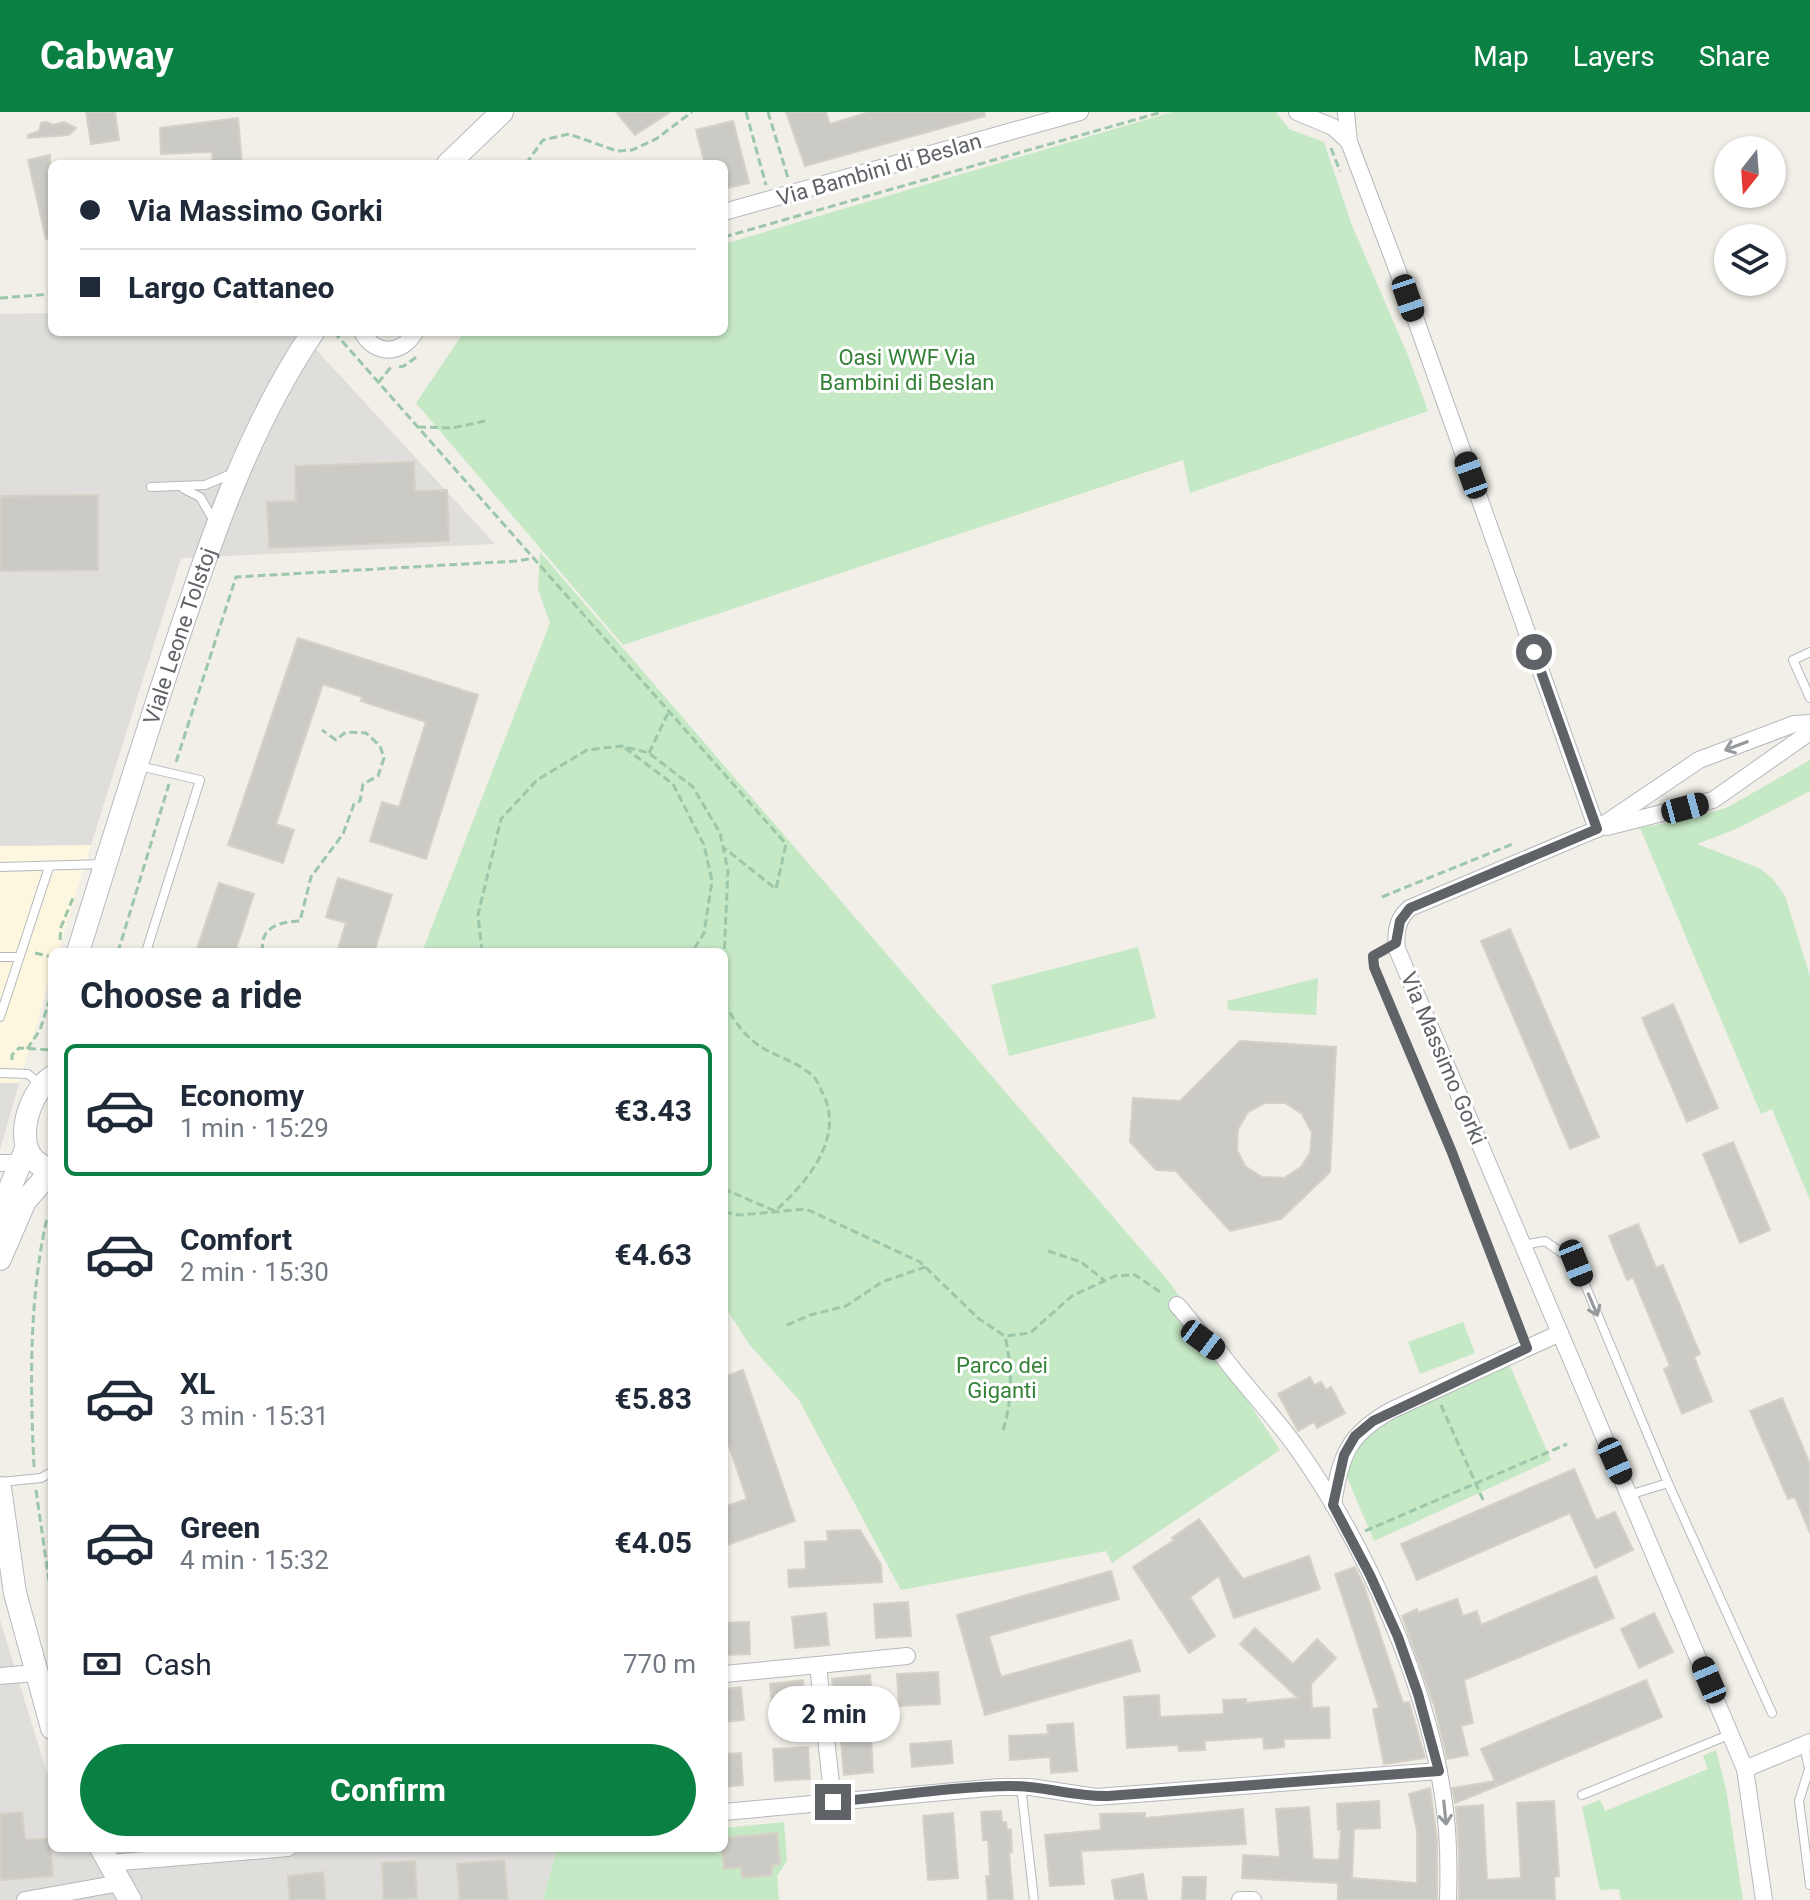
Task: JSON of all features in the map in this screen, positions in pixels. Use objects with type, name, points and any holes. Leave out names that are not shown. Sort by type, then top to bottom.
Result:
[{"type":"street","points":[[452,160],[502,112]]},
{"type":"street","name":"Via Bambini di Beslan","points":[[728,211],[1080,112]]},
{"type":"street","points":[[1304,116],[1326,119],[1338,112]]},
{"type":"street","points":[[1346,112],[1349,142],[1408,298],[1597,829]]},
{"type":"street","points":[[1304,116],[1333,127],[1349,142]]},
{"type":"street","name":"Viale Leone Tolstoj","points":[[79,948],[216,525],[283,382],[311,336]]},
{"type":"street","points":[[365,336],[370,344],[387,351],[404,346],[412,336]]},
{"type":"street","points":[[1597,829],[1699,760],[1794,724],[1810,723]]},
{"type":"street","points":[[1597,829],[1713,800],[1810,732]]},
{"type":"street","name":"Via Massimo Gorki","points":[[1597,829],[1410,908],[1400,921],[1396,943],[1732,1733],[1745,1769],[1764,1900]]},
{"type":"street","points":[[0,1229],[15,1158],[27,1122],[48,1077]]},
{"type":"street","points":[[15,1158],[48,1168]]},
{"type":"street","points":[[0,1259],[21,1207],[48,1173]]},
{"type":"street","points":[[1177,1305],[1194,1323],[1203,1340],[1219,1351],[1297,1448],[1333,1505],[1375,1585],[1401,1647],[1439,1771],[1447,1822],[1448,1900]]},
{"type":"street","points":[[1333,1505],[1340,1464],[1355,1436],[1386,1413],[1560,1333]]},
{"type":"street","points":[[0,1485],[15,1593],[48,1715]]},
{"type":"street","points":[[728,1674],[907,1656]]},
{"type":"street","points":[[818,1665],[833,1802]]},
{"type":"street","points":[[0,1676],[35,1673]]},
{"type":"street","points":[[1745,1769],[1807,1743]]},
{"type":"street","points":[[728,1812],[1021,1786],[1096,1797],[1439,1771]]},
{"type":"street","points":[[25,1900],[125,1891],[105,1855],[183,1852]]},
{"type":"street","points":[[1240,1900],[1253,1900]]},
{"type":"lane","points":[[151,487],[180,488],[217,482],[242,464]]},
{"type":"lane","points":[[180,488],[200,497],[216,525]]},
{"type":"lane","points":[[1810,652],[1793,660],[1810,698]]},
{"type":"lane","points":[[136,765],[200,780],[147,948]]},
{"type":"lane","points":[[0,867],[105,864]]},
{"type":"lane","points":[[0,1017],[49,867]]},
{"type":"lane","points":[[1396,943],[1373,956],[1374,967],[1451,1150],[1527,1348]]},
{"type":"lane","points":[[0,957],[19,957]]},
{"type":"lane","points":[[0,1073],[48,1075]]},
{"type":"lane","points":[[1523,1245],[1545,1241],[1576,1263],[1668,1483],[1772,1713]]},
{"type":"lane","points":[[0,1485],[48,1474]]},
{"type":"lane","points":[[1629,1495],[1668,1483]]},
{"type":"lane","points":[[1582,1795],[1732,1733]]},
{"type":"lane","points":[[1807,1743],[1809,1769],[1799,1801],[1810,1885]]},
{"type":"lane","points":[[1021,1786],[1034,1900]]},
{"type":"path","points":[[529,160],[543,140],[569,134],[617,151],[632,150],[656,139],[692,112]]},
{"type":"path","points":[[746,112],[771,200]]},
{"type":"path","points":[[768,112],[793,193]]},
{"type":"path","points":[[728,236],[1162,112]]},
{"type":"path","points":[[1328,140],[1341,172]]},
{"type":"path","points":[[0,298],[48,294]]},
{"type":"path","points":[[337,336],[786,844],[776,889],[723,847]]},
{"type":"path","points":[[417,427],[452,428],[485,421]]},
{"type":"path","points":[[119,948],[236,577],[534,558]]},
{"type":"path","points":[[649,753],[669,711]]},
{"type":"path","points":[[263,948],[263,936],[271,927],[280,922],[300,921],[311,877],[343,834],[354,804],[360,801],[363,784],[378,776],[384,758],[376,741],[366,733],[346,732],[336,740],[322,730]]},
{"type":"path","points":[[622,746],[673,784],[704,845],[712,881],[704,933],[695,948]]},
{"type":"path","points":[[482,948],[478,915],[501,819],[537,780],[587,750],[622,746],[649,753],[693,787],[720,833],[728,871],[724,948]]},
{"type":"path","points":[[1382,897],[1522,841]]},
{"type":"path","points":[[27,1049],[40,1030],[48,1005]]},
{"type":"path","points":[[728,1010],[733,1020],[758,1045],[813,1076],[828,1102],[829,1137],[815,1168],[801,1188],[775,1211]]},
{"type":"path","points":[[11,1073],[12,1055],[19,1048],[48,1050]]},
{"type":"path","points":[[728,1191],[775,1211]]},
{"type":"path","points":[[728,1213],[740,1215],[806,1209],[920,1262],[979,1319],[1005,1336],[1030,1333],[1072,1296],[1115,1276],[1135,1275],[1177,1305]]},
{"type":"path","points":[[48,1217],[42,1241],[31,1377],[35,1479],[48,1573]]},
{"type":"path","points":[[1048,1251],[1081,1262],[1105,1281]]},
{"type":"path","points":[[787,1325],[810,1315],[846,1306],[882,1282],[925,1267]]},
{"type":"path","points":[[1003,1430],[1009,1410],[1011,1363],[1005,1336]]},
{"type":"path","points":[[1435,1390],[1484,1502]]},
{"type":"path","points":[[1350,1537],[1567,1444]]},
{"type":"shaded area","points":[[48,313],[48,336],[304,336],[495,544],[181,558],[91,845],[0,846],[0,314]]},
{"type":"shaded area","points":[[91,845],[59,948],[48,948],[48,986],[19,1083],[0,1083],[0,846]]},
{"type":"shaded area","points":[[0,1083],[19,1083],[0,1150]]},
{"type":"shaded area","points":[[0,1620],[48,1773],[48,1852],[556,1852],[543,1900],[0,1900]]},
{"type":"green space","name":"Oasi WWF Via Bambini di Beslan","points":[[1172,112],[1276,112],[1289,129],[1324,142],[1351,223],[1409,358],[1428,411],[1190,493],[1183,460],[623,645],[416,403],[461,336],[728,336],[728,243]]},
{"type":"green space","name":"Parco dei Giganti","points":[[540,552],[1171,1284],[1280,1450],[1112,1563],[1106,1551],[901,1590],[799,1400],[749,1344],[728,1311],[728,948],[424,948],[550,623],[538,589]]},
{"type":"green space","points":[[1810,760],[1810,791],[1736,829],[1697,844],[1759,868],[1773,879],[1785,896],[1810,976],[1810,1200],[1772,1109],[1761,1114],[1640,828],[1728,807]]},
{"type":"green space","points":[[1138,947],[1156,1018],[1009,1056],[991,985]]},
{"type":"green space","points":[[1318,978],[1316,1015],[1228,1010],[1227,1001]]},
{"type":"green space","points":[[1463,1322],[1475,1353],[1420,1374],[1408,1342]]},
{"type":"green space","points":[[1509,1364],[1551,1460],[1374,1541],[1346,1475],[1355,1449],[1393,1420]]},
{"type":"green space","points":[[1716,1750],[1726,1789],[1743,1900],[1621,1900],[1619,1889],[1600,1890],[1582,1807],[1600,1800],[1605,1811],[1708,1769],[1703,1756]]},
{"type":"green space","points":[[784,1822],[787,1861],[777,1876],[779,1900],[543,1900],[556,1852],[728,1852],[728,1828]]},
{"type":"building","points":[[86,112],[115,112],[119,140],[91,144]]},
{"type":"building","points":[[616,112],[670,112],[635,135]]},
{"type":"building","points":[[786,112],[826,112],[830,124],[869,112],[984,112],[985,116],[805,166]]},
{"type":"building","points":[[238,118],[242,160],[213,160],[212,152],[161,154],[160,128]]},
{"type":"building","points":[[733,121],[749,183],[728,188],[728,160],[704,160],[696,130]]},
{"type":"building","points":[[64,122],[76,128],[69,135],[28,138],[28,135],[39,131],[41,123],[53,125]]},
{"type":"building","points":[[50,155],[48,239],[46,239],[28,160]]},
{"type":"building","points":[[414,462],[415,491],[447,490],[449,541],[269,548],[267,502],[296,501],[295,466]]},
{"type":"building","points":[[98,495],[98,570],[0,571],[0,496]]},
{"type":"building","points":[[298,638],[478,695],[426,859],[370,841],[382,802],[399,807],[426,722],[361,701],[362,697],[323,684],[276,824],[294,830],[283,863],[228,845]]},
{"type":"building","points":[[338,878],[392,895],[375,948],[338,948],[346,923],[326,917]]},
{"type":"building","points":[[219,883],[254,894],[236,948],[197,948]]},
{"type":"building","points":[[1510,929],[1599,1137],[1570,1149],[1481,941]]},
{"type":"building","points":[[1673,1004],[1718,1108],[1687,1122],[1642,1018]]},
{"type":"building","points":[[1240,1041],[1336,1047],[1330,1172],[1281,1219],[1230,1231],[1176,1171],[1156,1170],[1130,1142],[1133,1098],[1180,1101]],"holes":[[[1265,1103],[1285,1103],[1302,1114],[1312,1133],[1310,1153],[1301,1167],[1284,1178],[1262,1177],[1245,1166],[1237,1150],[1238,1129],[1248,1112]]]},
{"type":"building","points":[[1733,1142],[1770,1230],[1740,1243],[1703,1154]]},
{"type":"building","points":[[1638,1224],[1656,1268],[1663,1265],[1700,1354],[1694,1357],[1712,1401],[1682,1414],[1664,1369],[1670,1366],[1633,1277],[1627,1280],[1609,1236]]},
{"type":"building","points":[[743,1370],[795,1521],[728,1545],[728,1506],[747,1499],[728,1443],[728,1376]]},
{"type":"building","points":[[1310,1377],[1314,1385],[1321,1382],[1326,1390],[1331,1387],[1345,1413],[1317,1428],[1314,1422],[1298,1431],[1278,1394]]},
{"type":"building","points":[[1782,1398],[1810,1464],[1810,1533],[1795,1497],[1788,1499],[1750,1411]]},
{"type":"building","points":[[1574,1469],[1596,1520],[1615,1512],[1633,1550],[1595,1568],[1570,1513],[1417,1580],[1401,1544]]},
{"type":"building","points":[[1199,1519],[1243,1579],[1309,1556],[1320,1589],[1234,1618],[1219,1576],[1190,1597],[1215,1636],[1189,1653],[1133,1567]]},
{"type":"building","points":[[860,1530],[881,1565],[882,1582],[789,1587],[788,1570],[806,1569],[805,1542],[828,1541],[827,1531]]},
{"type":"building","points":[[1355,1567],[1403,1703],[1409,1702],[1425,1758],[1384,1764],[1373,1709],[1379,1708],[1335,1574]]},
{"type":"building","points":[[1111,1571],[1119,1599],[989,1636],[1001,1677],[1131,1640],[1140,1671],[985,1715],[957,1615]]},
{"type":"building","points":[[1596,1576],[1614,1618],[1464,1680],[1473,1723],[1461,1726],[1468,1755],[1447,1759],[1435,1708],[1402,1616],[1457,1599],[1463,1616],[1477,1611],[1481,1625]]},
{"type":"building","points":[[908,1602],[911,1636],[876,1638],[874,1604]]},
{"type":"building","points":[[826,1613],[829,1645],[795,1648],[792,1617]]},
{"type":"building","points":[[1654,1613],[1673,1652],[1639,1668],[1621,1629]]},
{"type":"building","points":[[749,1622],[750,1654],[728,1655],[728,1623]]},
{"type":"building","points":[[1255,1628],[1293,1664],[1317,1639],[1336,1658],[1311,1684],[1312,1708],[1329,1707],[1330,1738],[1284,1739],[1284,1747],[1264,1749],[1263,1737],[1205,1741],[1205,1750],[1179,1751],[1178,1745],[1127,1748],[1124,1697],[1159,1695],[1160,1717],[1224,1714],[1223,1700],[1246,1699],[1246,1703],[1298,1698],[1240,1644]]},
{"type":"building","points":[[938,1672],[940,1704],[899,1706],[897,1674]]},
{"type":"building","points":[[870,1675],[873,1704],[834,1707],[832,1679]]},
{"type":"building","points":[[803,1680],[806,1712],[773,1715],[770,1684]]},
{"type":"building","points":[[1646,1680],[1662,1717],[1455,1803],[1452,1788],[1495,1781],[1481,1749]]},
{"type":"building","points":[[741,1687],[744,1720],[728,1722],[728,1689]]},
{"type":"building","points":[[1073,1723],[1077,1771],[1051,1773],[1050,1757],[1010,1760],[1009,1736],[1048,1734],[1047,1725]]},
{"type":"building","points":[[871,1739],[873,1772],[844,1775],[841,1742]]},
{"type":"building","points":[[951,1741],[953,1763],[912,1767],[910,1744]]},
{"type":"building","points":[[808,1747],[810,1779],[775,1781],[773,1749]]},
{"type":"building","points":[[741,1753],[743,1785],[728,1787],[728,1754]]},
{"type":"building","points":[[1430,1788],[1437,1840],[1437,1900],[1338,1900],[1338,1883],[1242,1878],[1243,1855],[1280,1857],[1276,1809],[1309,1807],[1313,1859],[1339,1860],[1341,1830],[1338,1830],[1337,1804],[1379,1801],[1380,1828],[1354,1829],[1352,1878],[1417,1883],[1417,1831],[1409,1794]]},
{"type":"building","points":[[1554,1801],[1559,1876],[1554,1877],[1555,1900],[1459,1900],[1456,1807],[1483,1805],[1487,1880],[1521,1878],[1517,1803]]},
{"type":"building","points":[[1243,1809],[1246,1844],[1081,1851],[1084,1884],[1050,1886],[1045,1835],[1101,1830],[1100,1814],[1145,1813],[1145,1818]]},
{"type":"building","points":[[1001,1811],[1002,1822],[1006,1822],[1007,1830],[1011,1829],[1012,1852],[1009,1853],[1013,1900],[988,1900],[988,1840],[983,1840],[981,1812]]},
{"type":"building","points":[[22,1812],[25,1840],[48,1838],[53,1876],[0,1880],[0,1814]]},
{"type":"building","points":[[953,1813],[958,1878],[928,1880],[923,1816]]},
{"type":"building","points":[[777,1833],[780,1864],[772,1865],[772,1875],[742,1878],[741,1867],[724,1869],[722,1852],[728,1852],[728,1838]]},
{"type":"building","points":[[504,1860],[508,1900],[460,1900],[457,1864]]},
{"type":"building","points":[[415,1861],[417,1898],[384,1900],[382,1863]]},
{"type":"building","points":[[323,1872],[326,1900],[290,1900],[288,1876]]},
{"type":"building","points":[[1143,1874],[1147,1900],[1115,1900],[1112,1880]]},
{"type":"building","points":[[1183,1877],[1206,1877],[1205,1900],[1182,1900]]},
{"type":"route","points":[[833,1802],[1007,1786],[1096,1797],[1439,1771],[1418,1694],[1398,1637],[1333,1505],[1337,1477],[1352,1440],[1373,1421],[1527,1348],[1451,1150],[1374,967],[1373,956],[1396,943],[1402,916],[1410,908],[1597,829],[1534,652]]}]
